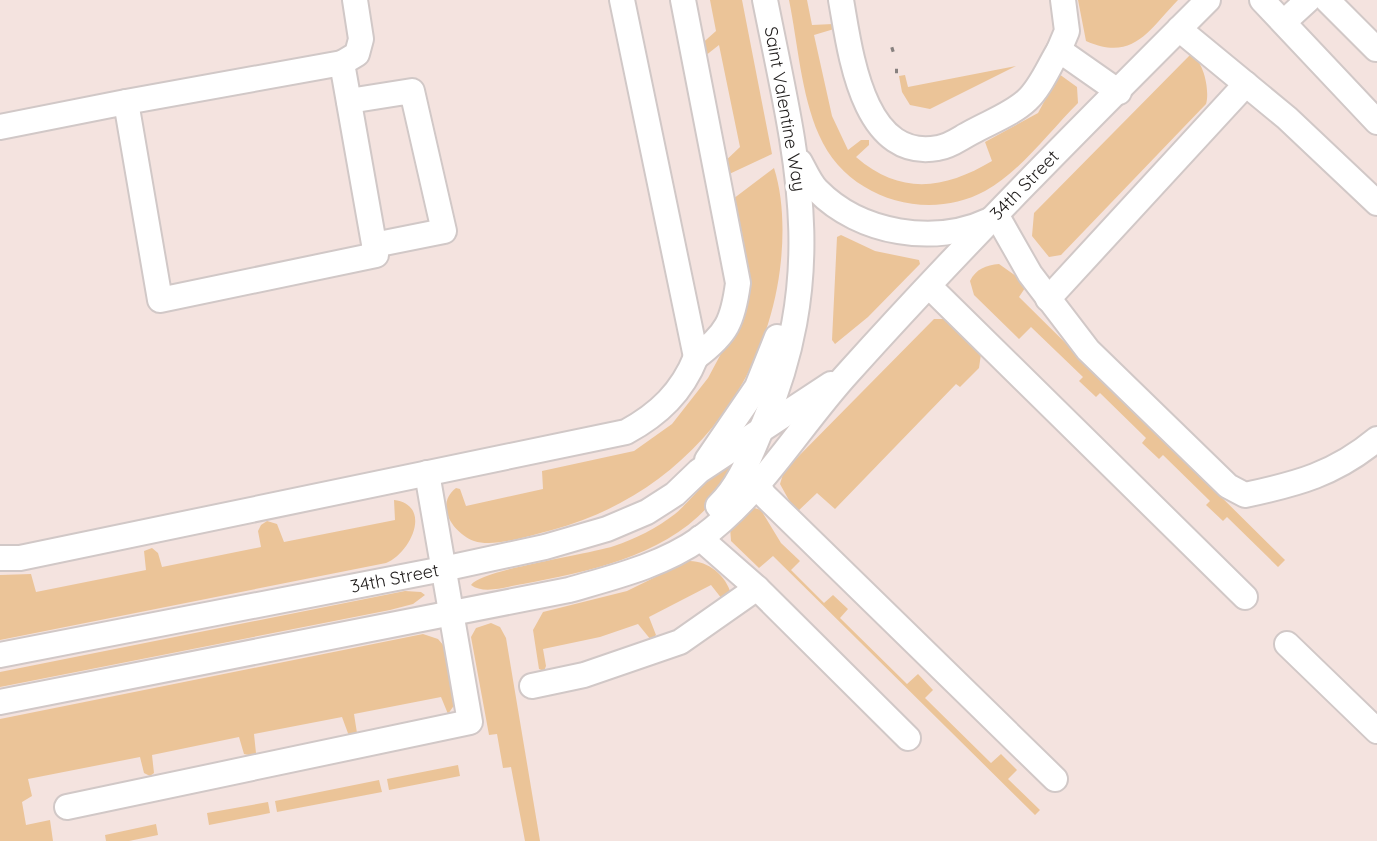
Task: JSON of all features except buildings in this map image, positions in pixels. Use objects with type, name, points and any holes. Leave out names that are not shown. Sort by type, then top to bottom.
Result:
[{"type":"street","points":[[0,127],[342,63],[357,54],[361,39],[355,0]]},
{"type":"street","points":[[622,0],[696,357]]},
{"type":"street","points":[[0,558],[20,558],[626,432],[648,420],[670,401],[688,377],[696,357],[723,334],[734,315],[738,283],[683,0]]},
{"type":"street","name":"Saint Valentine Way","points":[[765,0],[796,156],[803,211],[803,260],[793,340]]},
{"type":"street","points":[[841,0],[854,68],[868,108],[889,134],[903,144],[919,148],[950,145],[1020,106],[1035,90],[1059,50],[1066,31],[1063,0]]},
{"type":"street","name":"34th Street","points":[[0,702],[569,590],[640,570],[700,538],[758,486],[846,374],[1208,0]]},
{"type":"street","points":[[1262,0],[1284,22],[1302,46],[1377,122]]},
{"type":"street","points":[[1284,22],[1308,0]]},
{"type":"street","points":[[1327,0],[1376,49]]},
{"type":"street","points":[[1179,29],[1287,118],[1377,203]]},
{"type":"street","points":[[1059,50],[1119,92]]},
{"type":"street","points":[[126,102],[160,300],[376,255],[342,63]]},
{"type":"street","points":[[1048,299],[1246,84]]},
{"type":"street","points":[[349,101],[412,91],[444,231],[374,245]]},
{"type":"street","points":[[796,156],[816,189],[839,208],[873,224],[909,232],[943,235],[969,230],[997,216],[1048,299],[1088,350],[1228,486],[1245,495],[1305,482],[1353,459],[1377,439]]},
{"type":"street","name":"Saint Valentine Way","points":[[699,471],[757,387],[803,260]]},
{"type":"street","points":[[930,287],[1245,597]]},
{"type":"street","name":"34th Street","points":[[640,570],[648,558],[699,524],[740,480],[793,340]]},
{"type":"street","name":"34th Street","points":[[0,655],[443,569],[545,547],[607,529],[647,512],[675,494],[699,471],[846,374]]},
{"type":"street","points":[[67,807],[470,722],[449,614],[427,473]]},
{"type":"street","points":[[758,486],[764,495],[1055,779]]},
{"type":"street","points":[[700,538],[757,588],[908,738]]},
{"type":"street","points":[[532,686],[584,676],[680,642],[757,588]]},
{"type":"street","points":[[1287,644],[1377,731]]},
{"type":"shaded area","points":[[0,0],[1377,0],[1377,841],[0,841]]},
{"type":"shaded area","points":[[710,0],[742,0],[772,154],[725,176],[719,167],[740,147],[719,45],[705,56],[698,47],[716,31]]},
{"type":"shaded area","points":[[789,0],[807,0],[812,25],[833,24],[834,29],[814,35],[832,116],[848,150],[861,140],[869,140],[869,145],[856,157],[873,170],[890,178],[906,183],[940,182],[957,178],[992,161],[985,142],[1038,113],[1059,74],[1077,87],[1078,103],[1023,162],[985,191],[938,205],[890,199],[868,189],[848,175],[831,157],[819,135],[804,86]]},
{"type":"shaded area","points":[[1078,0],[1178,0],[1138,40],[1116,48],[1102,47],[1086,41]]},
{"type":"shaded area","points":[[1190,55],[1199,63],[1205,76],[1206,104],[1061,255],[1049,257],[1032,236],[1034,213]]},
{"type":"shaded area","points":[[1016,66],[930,109],[910,105],[902,92],[899,76],[905,75],[908,87]]},
{"type":"shaded area","points":[[774,168],[780,192],[782,231],[780,269],[771,315],[755,358],[734,398],[707,434],[674,466],[638,493],[597,514],[552,530],[502,542],[474,541],[459,532],[446,510],[450,495],[456,488],[460,489],[466,506],[543,489],[542,471],[634,451],[672,424],[708,378],[731,335],[729,202]]},
{"type":"shaded area","points":[[841,235],[875,251],[919,260],[920,264],[868,317],[835,344],[832,340],[837,237]]},
{"type":"shaded area","points":[[999,264],[1023,281],[1025,288],[1019,297],[1285,560],[1278,567],[1227,517],[1223,521],[1206,505],[1210,501],[1163,455],[1159,459],[1142,443],[1146,438],[1100,393],[1096,397],[1079,381],[1083,377],[1031,327],[1019,339],[974,295],[970,281],[975,273],[990,265]]},
{"type":"shaded area","points":[[934,319],[945,319],[981,354],[979,368],[960,387],[956,384],[835,509],[817,493],[796,513],[780,484],[784,471]]},
{"type":"shaded area","points":[[732,467],[719,493],[699,516],[654,546],[602,566],[549,579],[489,590],[471,585],[495,573],[601,550],[638,536],[675,514],[716,474]]},
{"type":"shaded area","points":[[394,500],[406,504],[413,511],[414,530],[403,550],[386,563],[0,640],[0,575],[31,574],[36,592],[146,570],[144,551],[152,548],[158,553],[162,567],[261,547],[258,531],[267,521],[277,524],[284,542],[395,520]]},
{"type":"shaded area","points":[[751,507],[761,510],[781,543],[800,561],[791,570],[824,603],[833,595],[848,609],[840,618],[907,684],[918,674],[933,690],[925,698],[991,763],[1001,754],[1017,770],[1008,779],[1040,810],[1035,815],[773,556],[759,568],[731,541],[730,527]]},
{"type":"shaded area","points":[[688,561],[702,563],[715,570],[725,581],[731,594],[722,599],[711,585],[649,617],[656,635],[651,640],[638,624],[600,637],[543,649],[546,666],[544,671],[539,669],[533,630],[543,612],[627,591]]},
{"type":"shaded area","points":[[405,591],[421,592],[425,595],[413,604],[390,610],[0,687],[0,672]]},
{"type":"shaded area","points":[[491,623],[500,627],[506,638],[540,841],[525,841],[511,767],[503,768],[497,734],[489,735],[471,637],[476,628]]},
{"type":"shaded area","points":[[423,634],[438,639],[444,646],[455,704],[448,714],[441,697],[354,714],[357,733],[349,736],[342,717],[254,734],[256,753],[253,756],[244,754],[239,737],[152,755],[154,773],[150,776],[144,773],[140,757],[28,779],[32,796],[22,802],[26,825],[50,820],[53,841],[0,841],[0,719]]},
{"type":"shaded area","points":[[458,765],[460,776],[389,790],[387,779]]},
{"type":"shaded area","points":[[379,780],[382,792],[277,812],[275,801]]},
{"type":"shaded area","points":[[268,802],[270,813],[209,825],[207,813]]},
{"type":"shaded area","points":[[156,824],[158,835],[129,841],[106,841],[105,835]]}]
